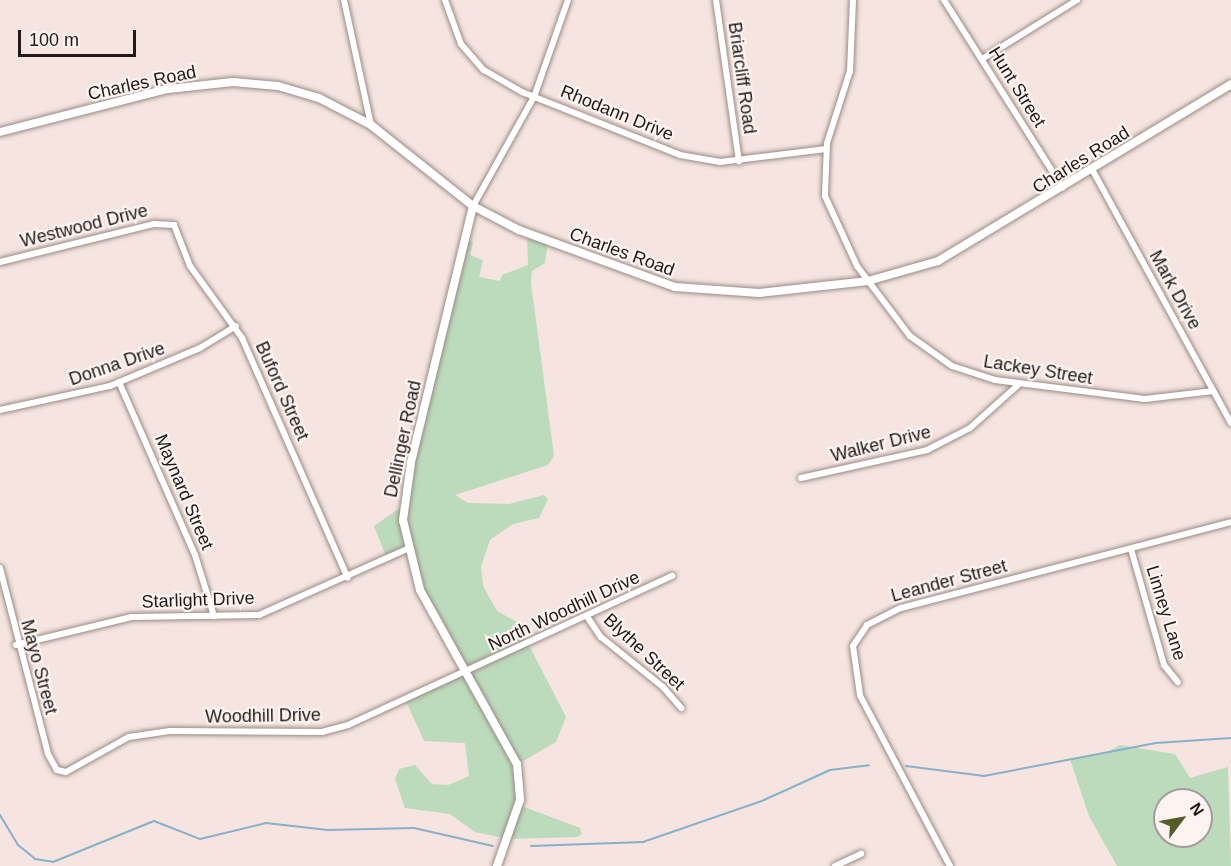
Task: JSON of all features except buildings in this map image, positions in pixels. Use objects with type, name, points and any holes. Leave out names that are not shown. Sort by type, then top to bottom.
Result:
[{"type":"street","points":[[344,0],[371,125]]},
{"type":"street","name":"Rhodann Drive","points":[[445,0],[455,33],[475,63],[534,97],[698,160],[739,161],[826,149]]},
{"type":"street","points":[[472,206],[534,97],[568,0]]},
{"type":"street","name":"Briarcliff Road","points":[[716,0],[739,161]]},
{"type":"street","name":"Lackey Street","points":[[853,0],[850,71],[826,149],[825,196],[868,281],[898,322],[932,354],[971,374],[1019,384],[1145,399],[1214,392]]},
{"type":"street","name":"Hunt Street","points":[[944,0],[1064,189]]},
{"type":"street","points":[[982,59],[1077,0]]},
{"type":"street","name":"Charles Road","points":[[0,132],[168,89],[233,82],[319,98],[371,125],[472,206],[570,250],[701,292],[759,293],[868,281],[938,261],[1064,189],[1231,84]]},
{"type":"street","name":"Mark Drive","points":[[1093,171],[1231,423]]},
{"type":"street","name":"Dellinger Road","points":[[472,206],[411,463],[404,506],[406,549],[420,590],[504,733],[521,783],[497,866]]},
{"type":"street","name":"Westwood Drive","points":[[0,262],[154,224],[174,225]]},
{"type":"street","name":"Buford Street","points":[[174,225],[190,266],[236,326],[348,578]]},
{"type":"street","name":"Donna Drive","points":[[0,410],[119,382],[200,348],[236,326]]},
{"type":"street","name":"Maynard Street","points":[[119,382],[195,555],[214,616]]},
{"type":"street","name":"Walker Drive","points":[[801,478],[927,450],[970,428],[1019,384]]},
{"type":"street","name":"Leander Street","points":[[950,866],[860,696],[852,662],[857,638],[880,615],[901,608],[1231,522]]},
{"type":"street","name":"Starlight Drive","points":[[16,645],[107,620],[260,615],[348,578],[406,549]]},
{"type":"street","name":"Linney Lane","points":[[1131,549],[1164,665],[1178,682]]},
{"type":"street","name":"Mayo Street","points":[[0,568],[16,645],[57,770]]},
{"type":"street","name":"North Woodhill Drive","points":[[467,673],[588,618],[672,576]]},
{"type":"street","name":"Blythe Street","points":[[588,618],[601,637],[663,687],[681,708]]},
{"type":"street","name":"Woodhill Drive","points":[[57,770],[66,772],[129,737],[171,731],[322,732],[467,673]]},
{"type":"street","points":[[835,866],[861,854]]},
{"type":"green space","points":[[527,233],[548,241],[545,263],[532,271],[531,283],[554,456],[548,465],[455,495],[468,503],[509,504],[544,495],[548,499],[539,518],[513,524],[490,540],[481,566],[483,586],[497,611],[517,622],[566,717],[556,742],[518,764],[519,805],[580,828],[582,834],[577,837],[508,839],[475,832],[450,814],[405,808],[395,779],[399,769],[415,765],[432,784],[448,785],[469,776],[465,743],[424,741],[405,699],[467,673],[434,619],[407,550],[387,559],[374,526],[404,505],[463,239],[473,242],[470,255],[483,260],[479,277],[500,281],[502,275],[528,265]]},
{"type":"green space","points":[[1120,745],[1175,754],[1190,778],[1228,767],[1231,866],[1117,866],[1089,816],[1070,759],[1104,754]]},
{"type":"waterway","points":[[906,766],[984,776],[1156,743],[1231,738]]},
{"type":"waterway","points":[[531,846],[643,842],[764,800],[830,770],[869,765]]},
{"type":"waterway","points":[[0,815],[18,845],[35,859],[53,862],[154,821],[200,839],[266,823],[328,830],[414,828],[493,846]]}]
